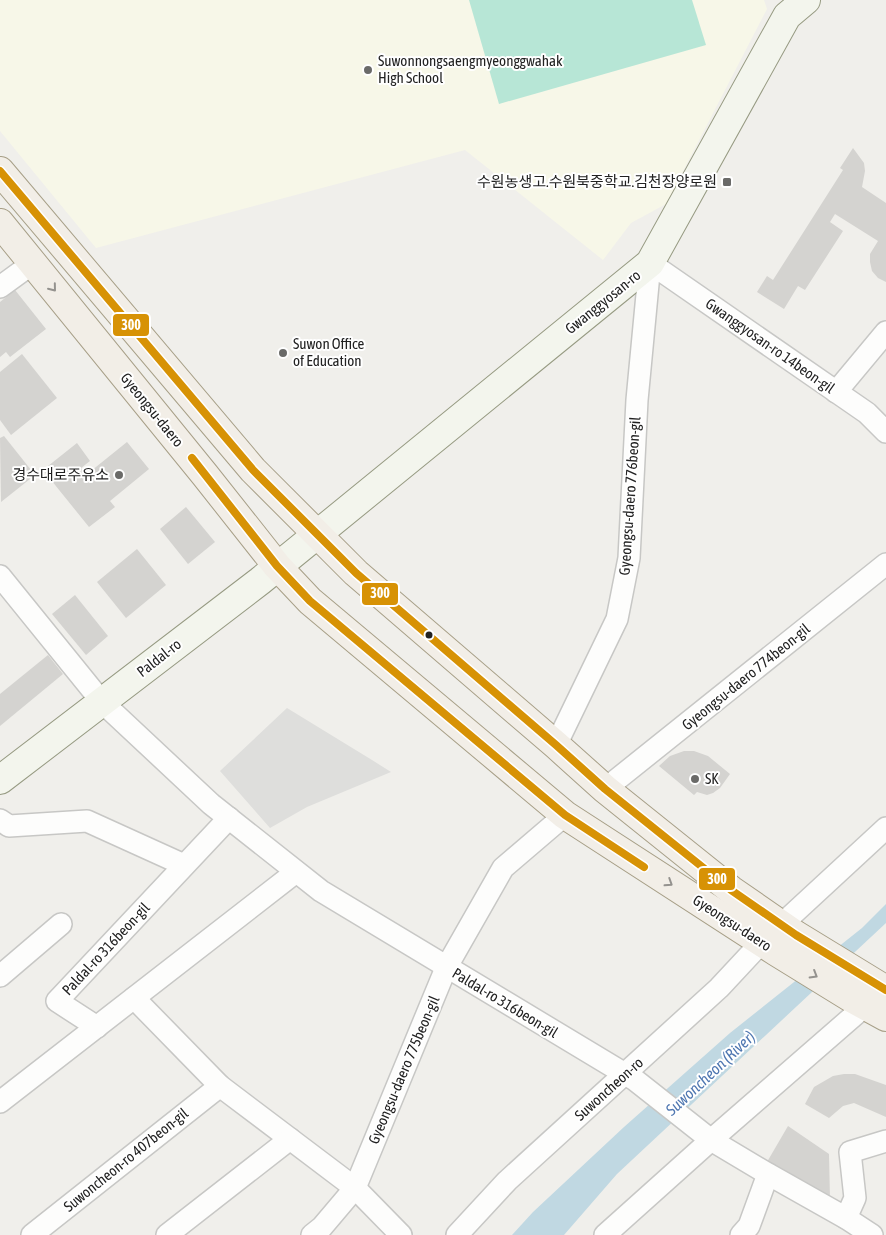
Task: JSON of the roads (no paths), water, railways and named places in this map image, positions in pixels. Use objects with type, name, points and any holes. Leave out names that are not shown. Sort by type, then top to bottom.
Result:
[{"type":"main road","name":"Gwanggyosan-ro","points":[[317,535],[650,263],[787,16],[806,0]]},
{"type":"main road","name":"Gyeongsu-daero","points":[[0,171],[253,470],[317,535],[356,573],[556,744],[605,789],[731,890],[778,939]]},
{"type":"main road","name":"Gyeongsu-daero","points":[[0,223],[277,566],[310,601],[566,815],[876,995]]},
{"type":"main road","name":"Paldal-ro","points":[[0,780],[317,535]]},
{"type":"street","points":[[0,287],[33,263]]},
{"type":"street","name":"Gwanggyosan-ro 14beon-gil","points":[[650,263],[867,413],[886,432]]},
{"type":"street","name":"Gyeongsu-daero 776beon-gil","points":[[556,744],[617,619],[619,610],[628,558],[637,400],[650,263]]},
{"type":"street","points":[[836,392],[886,332]]},
{"type":"street","name":"Gyeongsu-daero 774beon-gil","points":[[605,789],[886,564]]},
{"type":"street","name":"Paldal-ro 316beon-gil","points":[[0,576],[102,702],[211,804],[321,892],[629,1078],[708,1138],[846,1218],[869,1234]]},
{"type":"street","name":"Gyeongsu-daero 775beon-gil","points":[[312,1235],[322,1227],[355,1188],[446,968],[503,868],[566,815]]},
{"type":"street","name":"Paldal-ro 316beon-gil","points":[[97,1027],[57,1002],[229,818]]},
{"type":"street","points":[[0,820],[9,826],[87,821],[184,866]]},
{"type":"street","name":"Suwoncheon-ro","points":[[457,1235],[507,1181],[629,1078],[719,988],[778,939],[886,828]]},
{"type":"street","points":[[0,1102],[296,872]]},
{"type":"street","points":[[0,976],[61,924]]},
{"type":"street","points":[[605,1235],[708,1138],[876,995]]},
{"type":"street","points":[[134,998],[220,1086],[355,1188],[400,1235]]},
{"type":"street","name":"Suwoncheon-ro 407beon-gil","points":[[32,1235],[220,1086]]},
{"type":"street","points":[[166,1235],[290,1138]]},
{"type":"street","points":[[846,1218],[854,1198],[850,1152],[886,1141]]},
{"type":"street","points":[[741,1235],[749,1226],[768,1174]]},
{"type":"water","name":"Suwoncheon (River)","points":[[886,904],[886,923],[617,1174],[564,1235],[512,1235],[533,1212],[624,1127],[730,1033],[862,928]]},
{"type":"place","name":"Suwonnongsaengmyeonggwahak High School","points":[[368,70]]},
{"type":"place","name":"수원농생고.수원북중학교.김천장양로원","points":[[727,182]]},
{"type":"place","name":"Suwon Office of Education","points":[[283,353]]},
{"type":"place","name":"경수대로주유소","points":[[119,475]]},
{"type":"place","name":"SK","points":[[695,779]]}]
